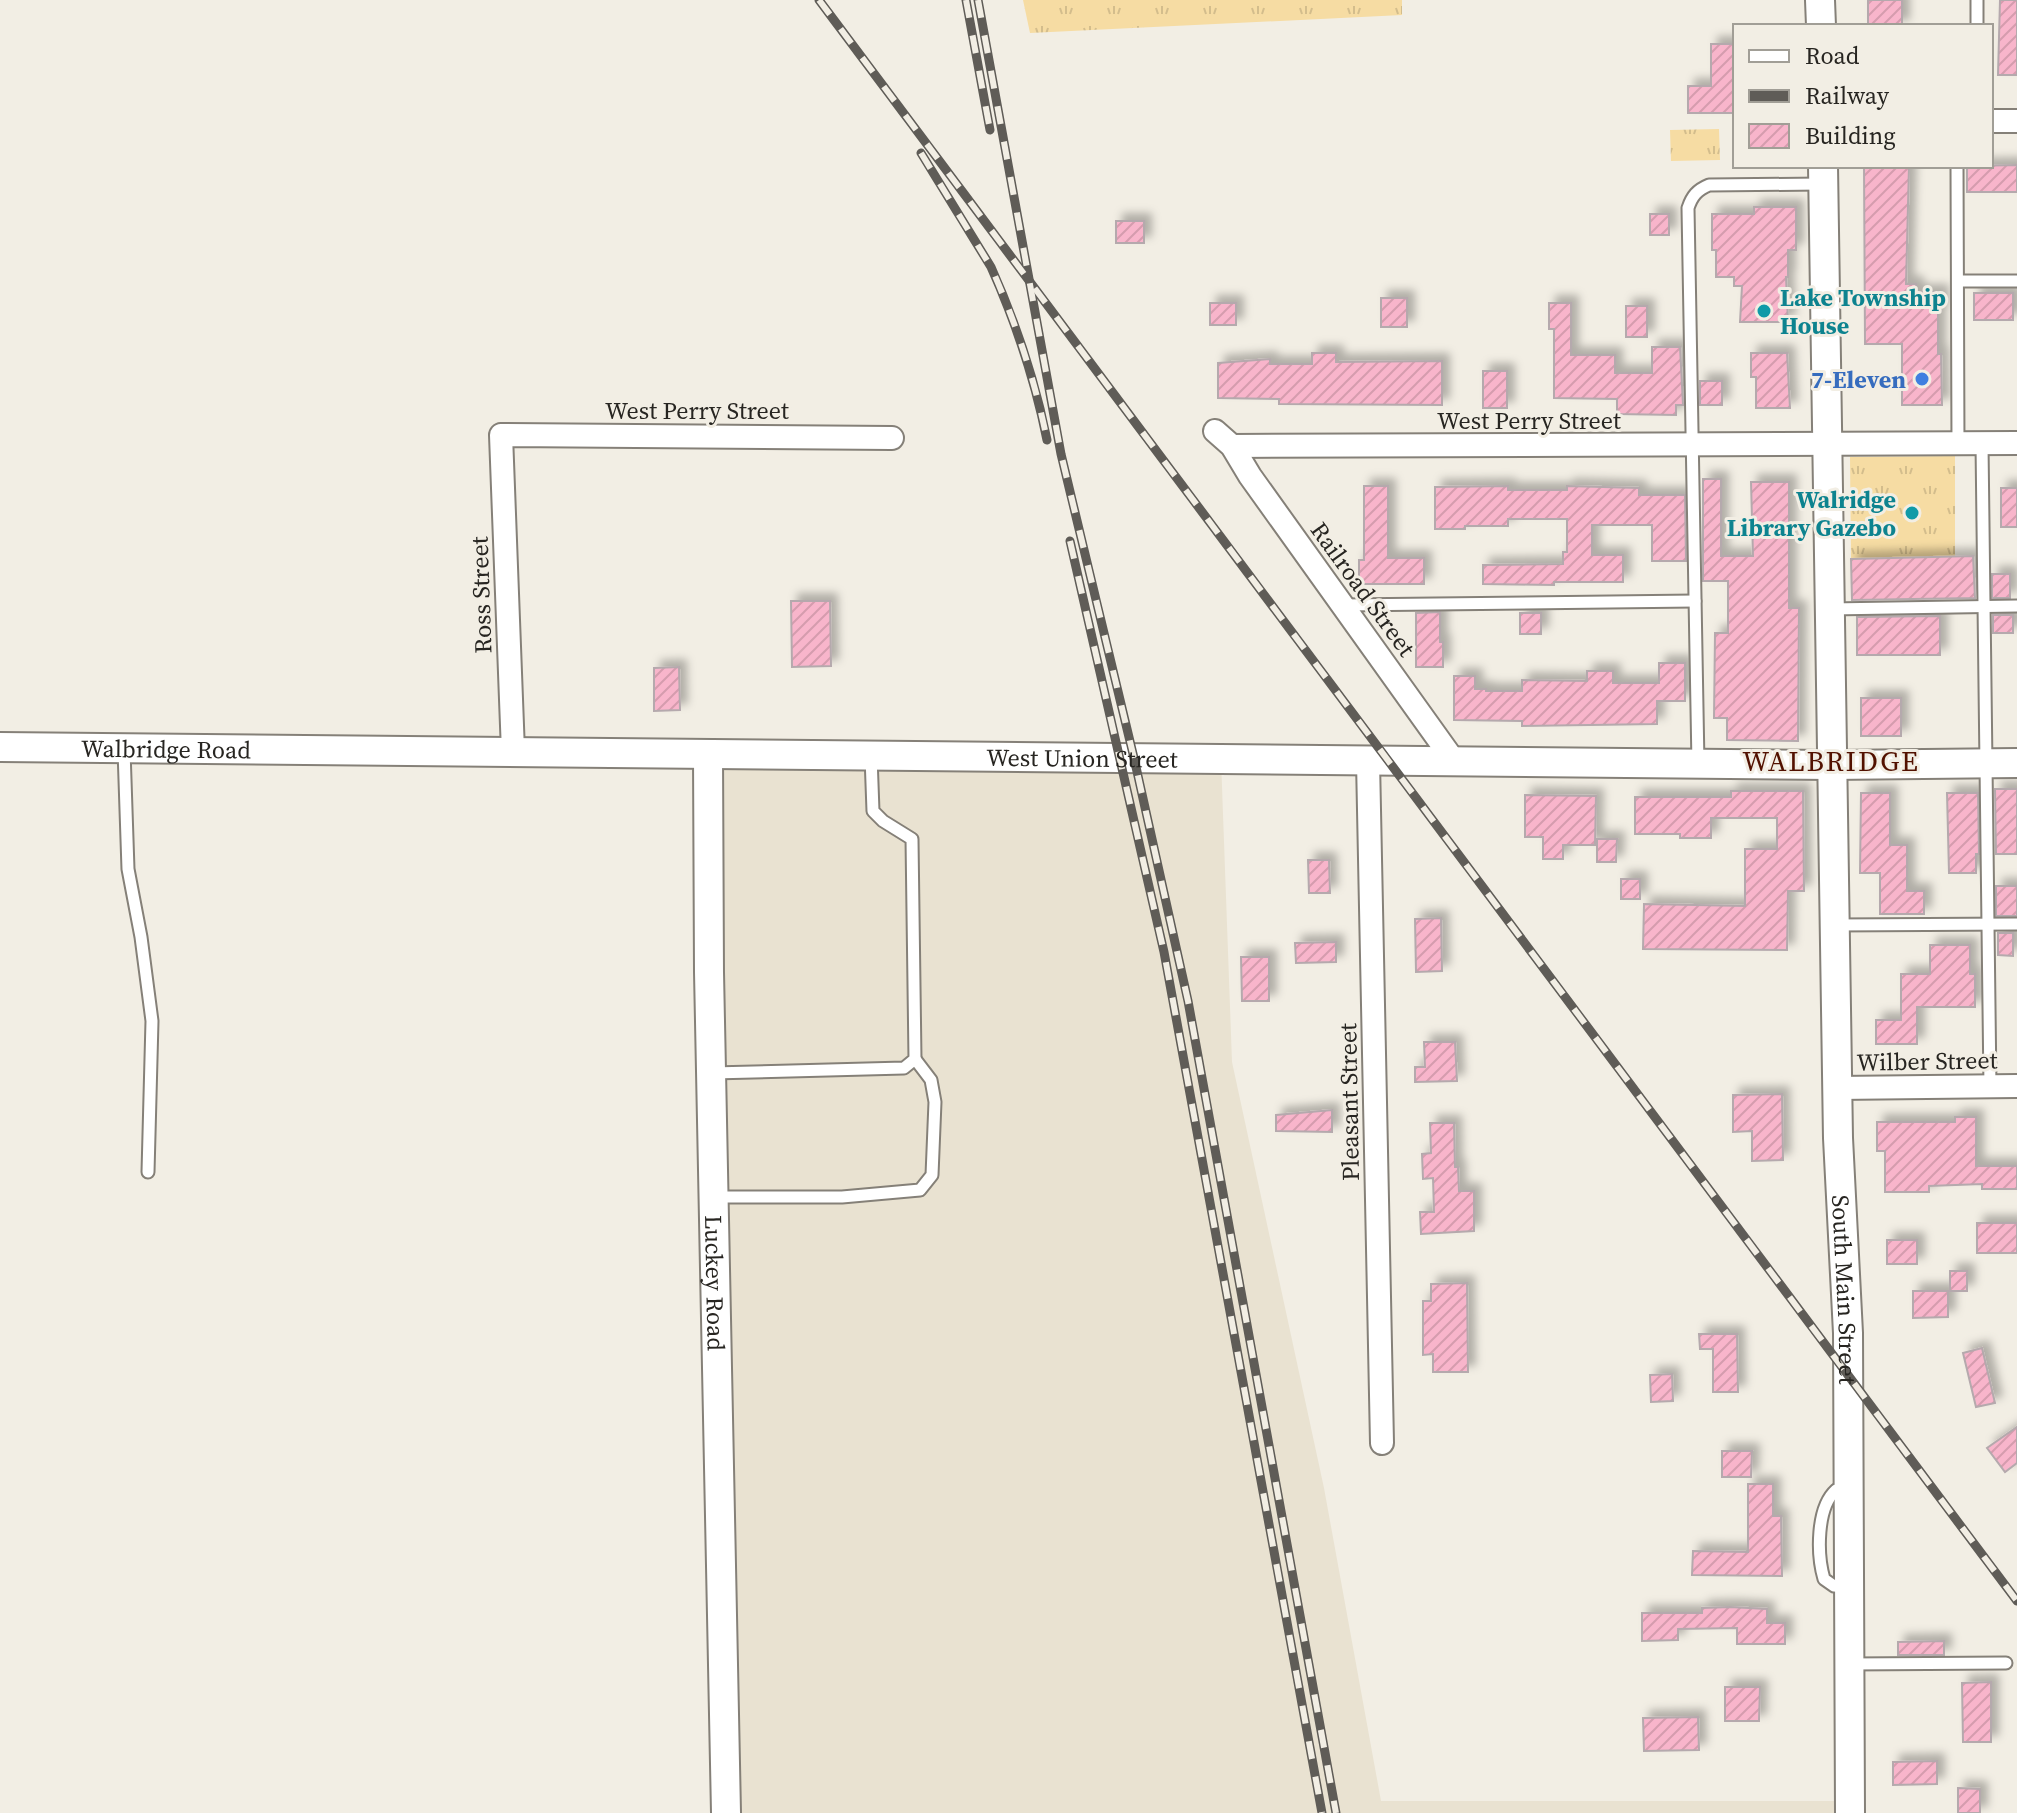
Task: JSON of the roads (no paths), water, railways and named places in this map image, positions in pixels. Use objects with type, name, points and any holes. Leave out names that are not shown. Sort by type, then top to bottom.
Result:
[{"type":"street","points":[[1820,0],[1821,24]]},
{"type":"street","points":[[1993,121],[2017,121]]},
{"type":"street","name":"South Main Street","points":[[1823,175],[1837,1088],[1848,1333],[1850,1813]]},
{"type":"street","name":"West Perry Street","points":[[501,435],[892,438]]},
{"type":"street","name":"Ross Street","points":[[501,435],[513,752]]},
{"type":"street","name":"West Perry Street","points":[[1223,438],[1693,446],[2017,443]]},
{"type":"street","name":"Railroad Street","points":[[1223,438],[1454,761]]},
{"type":"street","name":"Walbridge Road","points":[[0,747],[334,750]]},
{"type":"street","name":"West Union Street","points":[[334,750],[1698,764],[2017,763]]},
{"type":"street","name":"Luckey Road","points":[[708,755],[711,1073],[726,1813]]},
{"type":"street","name":"Pleasant Street","points":[[1368,761],[1382,1443]]},
{"type":"street","name":"Wilber Street","points":[[1837,1088],[2017,1086]]},
{"type":"lane","points":[[1977,0],[1977,24]]},
{"type":"lane","points":[[1957,168],[1958,444]]},
{"type":"lane","points":[[1698,764],[1688,208],[1700,189],[1709,185],[1823,175]]},
{"type":"lane","points":[[1958,281],[2017,281]]},
{"type":"lane","points":[[1982,444],[1990,1087]]},
{"type":"lane","points":[[1343,605],[1695,601]]},
{"type":"lane","points":[[1829,609],[2017,606]]},
{"type":"lane","points":[[124,748],[128,869],[152,1021],[148,1172]]},
{"type":"lane","points":[[714,1197],[842,1197],[920,1190],[932,1175],[935,1102],[931,1080],[915,1059],[912,839],[873,811],[871,756]]},
{"type":"lane","points":[[1834,925],[2017,924]]},
{"type":"lane","points":[[711,1073],[904,1068],[915,1059]]},
{"type":"lane","points":[[1849,1664],[2006,1663]]},
{"type":"railway","points":[[819,0],[2017,1601]]},
{"type":"railway","points":[[966,0],[990,130]]},
{"type":"railway","points":[[978,0],[1061,454],[1188,1001],[1336,1813]]},
{"type":"railway","points":[[921,153],[991,267],[1024,352],[1047,440]]},
{"type":"railway","points":[[1070,541],[1164,952],[1322,1813]]},
{"type":"place","name":"Lake Township House","points":[[1764,311]]},
{"type":"place","name":"7-Eleven","points":[[1922,379]]},
{"type":"place","name":"Walridge Library Gazebo","points":[[1912,513]]},
{"type":"district","name":"WALBRIDGE","points":[[1831,761]]}]
